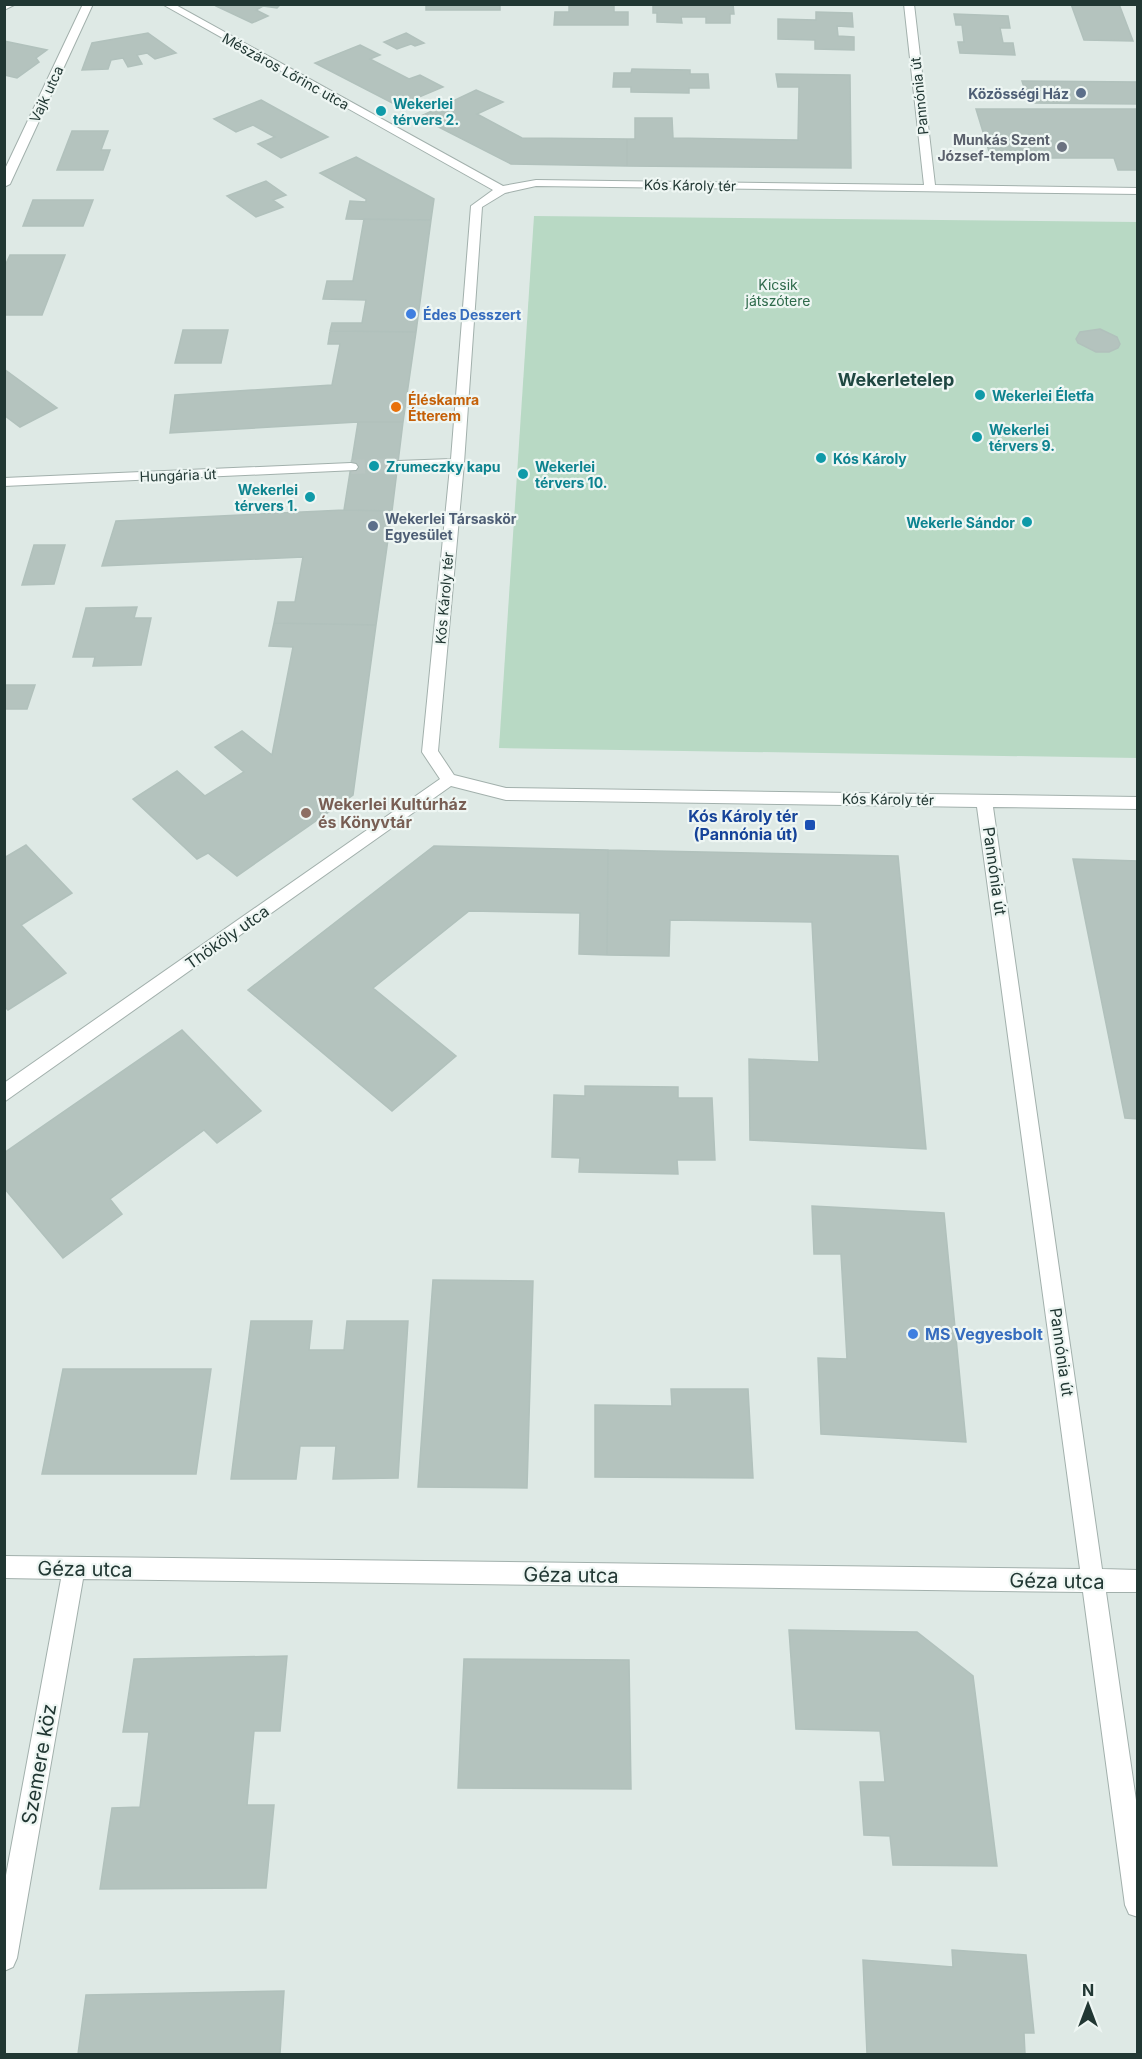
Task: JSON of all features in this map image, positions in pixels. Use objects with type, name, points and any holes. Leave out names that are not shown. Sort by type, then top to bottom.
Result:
[{"type":"street","points":[[4,7],[12,4]]},
{"type":"street","name":"Vajk utca","points":[[4,184],[88,4]]},
{"type":"street","name":"Mészáros Lőrinc utca","points":[[166,4],[501,190]]},
{"type":"street","name":"Pannónia út","points":[[909,4],[930,188]]},
{"type":"street","name":"Kós Károly tér","points":[[1137,191],[536,183],[501,190],[477,206],[457,463],[430,752],[449,780],[506,794],[1137,803]]},
{"type":"street","points":[[398,465],[457,463]]},
{"type":"street","name":"Hungária út","points":[[4,482],[351,468]]},
{"type":"street","name":"Thököly utca","points":[[4,1094],[449,780]]},
{"type":"street","name":"Pannónia út","points":[[984,800],[1094,1581],[1137,1905]]},
{"type":"street","name":"Géza utca","points":[[4,1567],[1137,1581]]},
{"type":"street","name":"Szemere köz","points":[[4,1958],[74,1569]]},
{"type":"green space","name":"Kicsik játszótere","points":[[534,216],[1137,222],[1137,758],[499,748]]},
{"type":"building","points":[[218,4],[281,4],[277,8],[263,6],[256,10],[268,16],[252,23],[216,6]]},
{"type":"building","points":[[426,4],[500,4],[500,10],[426,10]]},
{"type":"building","points":[[555,4],[628,4],[614,5],[614,12],[628,12],[628,25],[554,25],[555,12],[569,12],[569,5]]},
{"type":"building","points":[[653,4],[733,4],[734,14],[730,14],[730,23],[706,23],[706,17],[681,17],[682,23],[657,22],[657,13],[653,13]]},
{"type":"building","points":[[1071,4],[1119,4],[1133,41],[1084,40]]},
{"type":"building","points":[[816,12],[852,13],[853,27],[837,26],[838,36],[854,37],[854,50],[815,49],[815,40],[778,39],[778,19],[816,20]]},
{"type":"building","points":[[954,14],[1008,16],[1010,28],[1000,28],[1003,43],[1013,43],[1015,55],[960,53],[958,42],[964,42],[962,25],[956,25]]},
{"type":"building","points":[[148,33],[176,53],[155,59],[147,53],[137,55],[142,64],[128,67],[123,58],[111,60],[108,69],[82,70],[92,43]]},
{"type":"building","points":[[406,33],[424,43],[415,46],[411,44],[397,49],[384,42]]},
{"type":"building","points":[[4,41],[47,50],[36,58],[39,62],[17,78],[4,75]]},
{"type":"building","points":[[360,45],[380,55],[370,59],[409,79],[420,75],[443,87],[398,106],[315,63]]},
{"type":"building","points":[[632,69],[690,70],[690,74],[708,74],[709,88],[689,88],[689,93],[631,92],[631,87],[613,87],[614,73],[631,73]]},
{"type":"building","points":[[776,74],[850,75],[851,168],[627,166],[627,139],[635,139],[635,118],[672,118],[673,138],[798,140],[799,87],[778,87]]},
{"type":"building","name":"Közösségi Ház","points":[[1022,81],[1138,82],[1138,104],[1029,103]]},
{"type":"building","points":[[476,90],[503,102],[477,114],[522,138],[627,139],[627,166],[511,164],[419,117]]},
{"type":"building","points":[[261,100],[328,137],[281,158],[258,144],[275,137],[253,125],[236,132],[214,119]]},
{"type":"building","name":"Munkás Szent József-templom","points":[[976,109],[1138,109],[1138,170],[1118,170],[1114,158],[991,158]]},
{"type":"building","points":[[72,131],[108,131],[101,150],[110,150],[103,170],[57,170]]},
{"type":"building","points":[[356,157],[434,199],[431,220],[346,219],[350,201],[366,202],[366,199],[320,173]]},
{"type":"building","points":[[266,181],[286,195],[273,200],[283,207],[256,217],[227,196]]},
{"type":"building","points":[[33,200],[93,200],[83,226],[23,226]]},
{"type":"building","points":[[364,219],[431,220],[416,332],[330,331],[332,323],[362,323],[366,300],[323,299],[327,281],[353,281]]},
{"type":"building","points":[[10,255],[65,255],[42,315],[4,315],[4,268]]},
{"type":"building","points":[[1100,329],[1117,337],[1120,344],[1118,348],[1109,352],[1096,352],[1078,343],[1076,339],[1080,332]]},
{"type":"building","points":[[183,330],[228,330],[221,363],[175,363]]},
{"type":"building","points":[[330,331],[416,332],[403,422],[358,422],[170,433],[175,395],[332,385],[340,344],[328,344]]},
{"type":"building","points":[[4,369],[57,408],[20,427],[4,415]]},
{"type":"building","name":"Zrumeczky kapu","points":[[358,422],[403,422],[392,511],[344,510]]},
{"type":"building","points":[[344,510],[392,511],[376,625],[274,623],[278,602],[295,602],[303,557],[102,566],[116,521]]},
{"type":"building","points":[[34,545],[65,545],[54,584],[22,585]]},
{"type":"building","points":[[137,607],[134,618],[151,618],[141,665],[93,666],[95,657],[73,657],[86,608]]},
{"type":"building","points":[[274,623],[376,625],[353,795],[237,876],[208,853],[197,859],[133,799],[177,771],[205,796],[244,772],[215,747],[242,731],[272,755],[293,647],[269,646]]},
{"type":"building","points":[[4,685],[35,685],[27,709],[4,709]]},
{"type":"building","points":[[26,845],[72,893],[21,925],[66,973],[8,1010],[4,1006],[4,858]]},
{"type":"building","points":[[434,846],[608,850],[607,955],[579,954],[580,913],[469,911],[373,988],[456,1056],[392,1111],[248,990]]},
{"type":"building","points":[[608,850],[898,856],[926,1149],[750,1140],[749,1059],[819,1062],[812,922],[670,920],[669,956],[607,955]]},
{"type":"building","points":[[1073,859],[1138,861],[1138,1119],[1125,1118]]},
{"type":"building","points":[[182,1030],[261,1111],[217,1143],[204,1130],[110,1199],[122,1214],[63,1258],[4,1188],[4,1153]]},
{"type":"building","points":[[585,1086],[678,1087],[678,1098],[712,1098],[715,1160],[677,1160],[678,1174],[579,1172],[580,1158],[552,1157],[554,1095],[585,1096]]},
{"type":"building","points":[[812,1206],[944,1213],[966,1442],[821,1434],[818,1358],[847,1359],[841,1254],[814,1254]]},
{"type":"building","points":[[433,1280],[533,1281],[527,1488],[418,1487]]},
{"type":"building","points":[[251,1321],[312,1321],[309,1350],[344,1350],[347,1321],[408,1321],[398,1478],[333,1479],[336,1446],[300,1446],[296,1479],[231,1479]]},
{"type":"building","points":[[63,1369],[211,1369],[196,1474],[42,1474]]},
{"type":"building","points":[[671,1389],[748,1389],[753,1478],[595,1477],[595,1405],[672,1406]]},
{"type":"building","points":[[789,1630],[917,1632],[973,1676],[997,1866],[893,1865],[890,1836],[864,1835],[860,1782],[885,1782],[880,1731],[796,1729]]},
{"type":"building","points":[[287,1656],[280,1731],[254,1731],[247,1805],[274,1805],[266,1888],[100,1889],[112,1808],[140,1807],[149,1732],[123,1732],[134,1659]]},
{"type":"building","points":[[464,1659],[629,1660],[631,1789],[458,1788]]},
{"type":"building","points":[[952,1950],[1026,1955],[1034,2033],[1024,2033],[1025,2054],[867,2054],[863,1960],[953,1967]]},
{"type":"building","points":[[284,1991],[280,2054],[78,2054],[86,1995]]},
{"type":"tunnel","points":[[351,467],[398,465]]},
{"type":"place","name":"Közösségi Ház","points":[[1081,93]]},
{"type":"place","name":"Wekerlei térvers 2.","points":[[381,111]]},
{"type":"place","name":"Munkás Szent József-templom","points":[[1062,147]]},
{"type":"place","name":"Édes Desszert","points":[[411,314]]},
{"type":"place","name":"Wekerlei Életfa","points":[[980,395]]},
{"type":"place","name":"Éléskamra Étterem","points":[[396,407]]},
{"type":"place","name":"Wekerlei térvers 9.","points":[[977,437]]},
{"type":"place","name":"Kós Károly","points":[[821,458]]},
{"type":"place","name":"Zrumeczky kapu","points":[[374,466]]},
{"type":"place","name":"Wekerlei térvers 10.","points":[[523,474]]},
{"type":"place","name":"Wekerlei térvers 1.","points":[[310,497]]},
{"type":"place","name":"Wekerle Sándor","points":[[1027,522]]},
{"type":"place","name":"Wekerlei Társaskör Egyesület","points":[[373,526]]},
{"type":"place","name":"Wekerlei Kultúrház és Könyvtár","points":[[306,813]]},
{"type":"place","name":"Kós Károly tér (Pannónia út)","points":[[810,825]]},
{"type":"place","name":"MS Vegyesbolt","points":[[913,1334]]},
{"type":"district","name":"Wekerletelep","points":[[896,379]]}]
